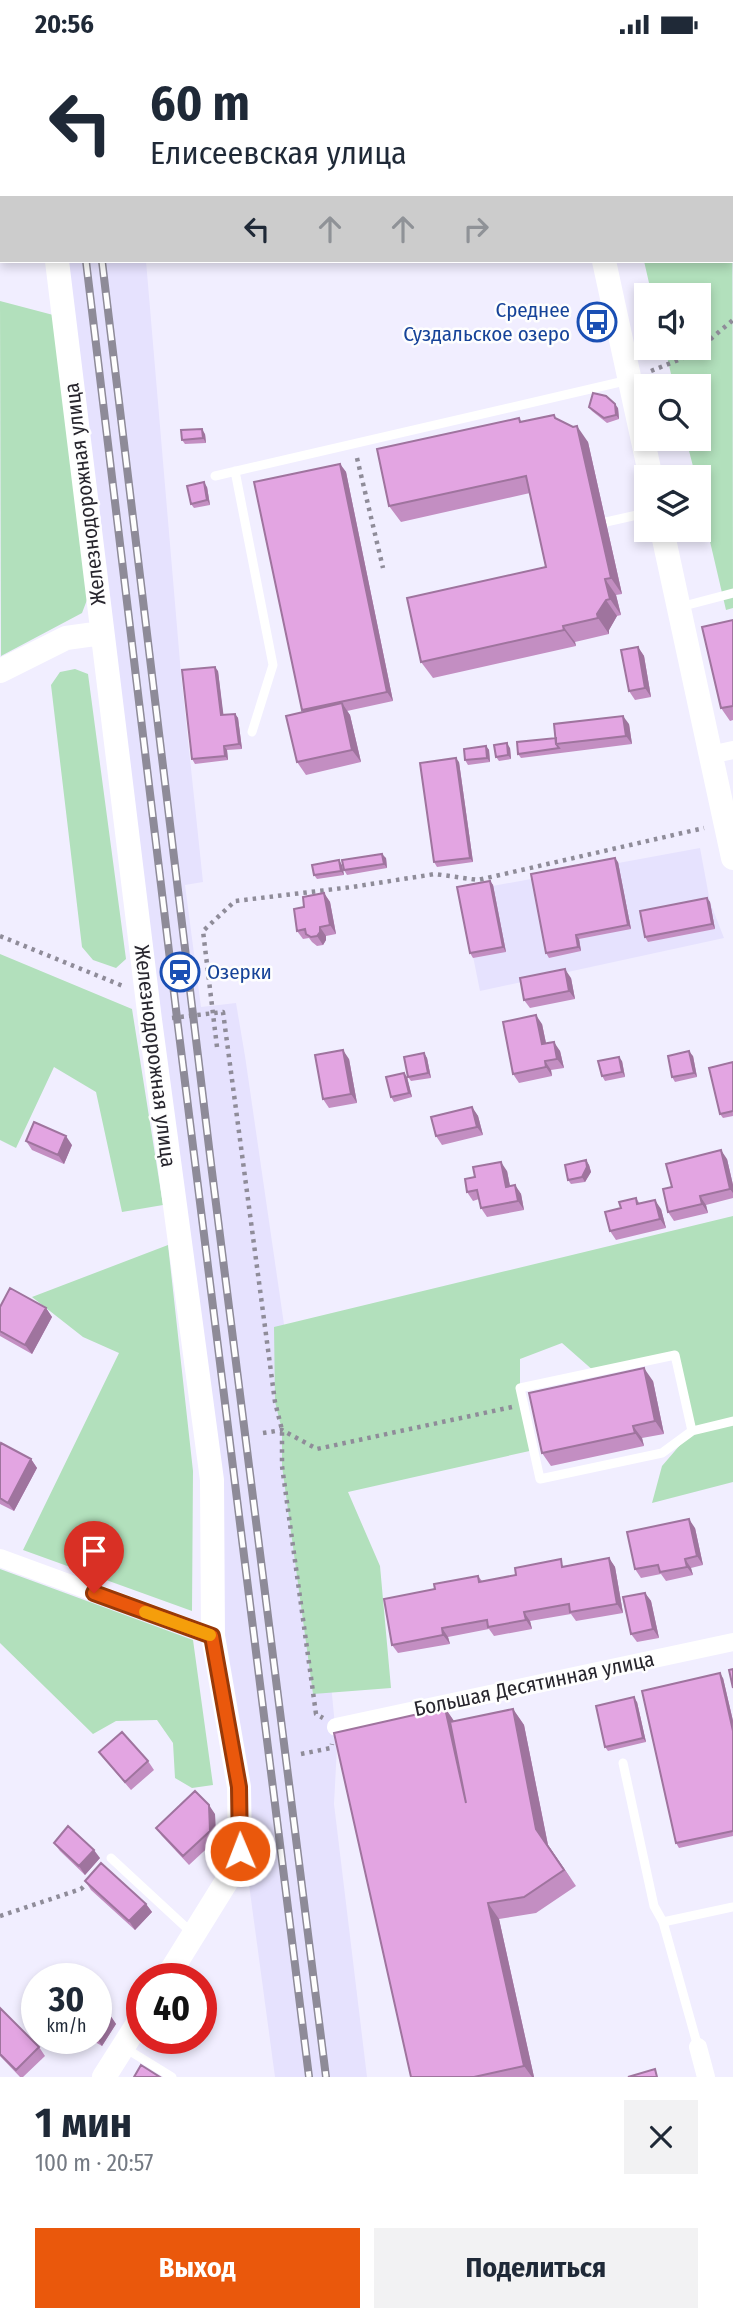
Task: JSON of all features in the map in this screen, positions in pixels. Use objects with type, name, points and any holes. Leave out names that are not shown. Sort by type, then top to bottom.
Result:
[{"type":"street","name":"Железнодорожная улица","points":[[57,263],[150,1020],[212,1480],[212,1636],[239,1787],[240,1851],[228,1879],[194,1934]]},
{"type":"street","points":[[604,263],[648,465]]},
{"type":"street","points":[[665,542],[679,607],[721,752],[725,824],[733,858]]},
{"type":"street","points":[[0,671],[66,638],[92,614],[97,597]]},
{"type":"street","points":[[66,638],[102,633]]},
{"type":"street","points":[[0,1558],[212,1636]]},
{"type":"street","name":"Большая Десятинная улица","points":[[335,1727],[733,1642]]},
{"type":"street","points":[[176,1963],[194,1934]]},
{"type":"street","points":[[104,2077],[126,2042]]},
{"type":"street","points":[[698,2047],[706,2077]]},
{"type":"lane","points":[[215,476],[630,379]]},
{"type":"lane","points":[[235,471],[273,665],[252,732]]},
{"type":"lane","points":[[606,522],[634,516]]},
{"type":"lane","points":[[679,607],[733,593]]},
{"type":"lane","points":[[692,1431],[675,1355],[520,1388],[540,1479],[662,1453],[692,1431],[733,1422]]},
{"type":"lane","points":[[623,1763],[654,1906],[663,1922],[698,2047]]},
{"type":"lane","points":[[111,1859],[194,1934]]},
{"type":"lane","points":[[663,1922],[733,1907]]},
{"type":"lane","points":[[123,2047],[172,2077]]},
{"type":"path","points":[[630,379],[693,354],[733,320]]},
{"type":"path","points":[[353,443],[383,568]]},
{"type":"path","points":[[217,1047],[203,931],[235,901],[435,874],[478,880],[725,824]]},
{"type":"path","points":[[0,936],[128,988]]},
{"type":"path","points":[[169,1019],[223,1012],[275,1402],[282,1430],[282,1466],[316,1714],[335,1727]]},
{"type":"path","points":[[263,1433],[282,1430],[317,1449],[523,1405]]},
{"type":"path","points":[[301,1754],[331,1748]]},
{"type":"path","points":[[0,1916],[81,1889],[111,1859]]},
{"type":"shaded area","points":[[67,263],[146,263],[181,674],[203,882],[185,885],[201,1007],[236,1003],[245,1056],[321,1579],[337,1747],[334,1804],[367,2077],[275,2077],[245,1855]]},
{"type":"shaded area","points":[[700,848],[710,902],[724,938],[480,991],[460,892]]},
{"type":"green space","points":[[644,263],[732,263],[733,608],[726,610],[710,542],[711,465],[693,465],[689,451],[711,451],[711,374],[671,374],[668,360],[711,360],[711,283],[649,283]]},
{"type":"green space","points":[[0,301],[57,316],[90,592],[82,613],[1,656]]},
{"type":"green space","points":[[75,669],[88,674],[126,959],[116,968],[93,960],[82,947],[51,685],[60,672]]},
{"type":"green space","points":[[0,954],[132,1009],[163,1205],[122,1212],[96,1092],[54,1067],[16,1148],[0,1140]]},
{"type":"green space","points":[[733,1216],[733,1482],[652,1503],[662,1466],[692,1431],[675,1355],[595,1372],[562,1343],[520,1359],[520,1388],[534,1450],[348,1492],[380,1566],[391,1688],[313,1694],[282,1466],[282,1430],[275,1402],[274,1327]]},
{"type":"green space","points":[[168,1245],[193,1471],[192,1611],[23,1550],[119,1353],[83,1337],[32,1297]]},
{"type":"green space","points":[[0,1569],[193,1640],[213,1785],[192,1788],[175,1778],[173,1743],[157,1720],[116,1721],[93,1734],[0,1643]]},
{"type":"building","points":[[593,393],[606,396],[615,404],[616,415],[604,418],[589,407]]},
{"type":"building","points":[[554,415],[573,427],[577,426],[611,578],[605,579],[610,599],[606,600],[597,614],[598,618],[563,626],[564,630],[421,662],[407,598],[546,567],[526,476],[389,506],[377,449],[519,418],[520,422]]},
{"type":"building","points":[[202,429],[203,438],[182,440],[181,430]]},
{"type":"building","points":[[340,464],[387,692],[302,710],[254,482]]},
{"type":"building","points":[[204,482],[207,500],[191,504],[187,486]]},
{"type":"building","points":[[733,620],[733,706],[721,708],[702,627]]},
{"type":"building","points":[[638,647],[645,688],[629,691],[621,650]]},
{"type":"building","points":[[215,667],[221,715],[235,714],[239,744],[224,746],[225,756],[192,759],[182,670]]},
{"type":"building","points":[[342,703],[352,750],[297,762],[286,716]]},
{"type":"building","points":[[623,716],[626,736],[556,744],[554,724]]},
{"type":"building","points":[[556,738],[559,748],[518,754],[517,742]]},
{"type":"building","points":[[507,743],[508,755],[496,757],[494,745]]},
{"type":"building","points":[[486,746],[487,758],[465,760],[464,749]]},
{"type":"building","points":[[456,758],[470,858],[434,862],[420,763]]},
{"type":"building","points":[[382,854],[384,864],[344,870],[342,860]]},
{"type":"building","points":[[615,858],[628,925],[576,935],[578,947],[546,953],[531,874]]},
{"type":"building","points":[[339,860],[341,871],[314,875],[312,865]]},
{"type":"building","points":[[490,881],[503,947],[470,953],[457,887]]},
{"type":"building","points":[[324,893],[330,925],[320,927],[317,936],[311,937],[306,934],[305,929],[297,931],[294,909],[304,907],[303,897]]},
{"type":"building","points":[[707,898],[712,924],[645,937],[640,911]]},
{"type":"building","points":[[565,969],[569,991],[524,1000],[520,978]]},
{"type":"building","points":[[536,1015],[542,1044],[554,1042],[557,1059],[545,1061],[546,1067],[513,1074],[503,1022]]},
{"type":"building","points":[[343,1050],[351,1094],[323,1099],[315,1055]]},
{"type":"building","points":[[689,1051],[694,1073],[672,1077],[668,1056]]},
{"type":"building","points":[[424,1053],[428,1073],[408,1077],[404,1057]]},
{"type":"building","points":[[619,1057],[622,1072],[602,1076],[598,1061]]},
{"type":"building","points":[[733,1062],[733,1111],[720,1114],[709,1068]]},
{"type":"building","points":[[404,1073],[409,1093],[391,1097],[386,1077]]},
{"type":"building","points":[[472,1107],[477,1127],[436,1136],[431,1117]]},
{"type":"building","points":[[34,1122],[66,1136],[58,1155],[26,1141]]},
{"type":"building","points":[[721,1150],[730,1189],[700,1196],[702,1204],[668,1212],[663,1189],[672,1187],[666,1164]]},
{"type":"building","points":[[586,1160],[587,1167],[582,1177],[568,1180],[565,1165]]},
{"type":"building","points":[[501,1162],[506,1187],[515,1185],[518,1201],[481,1208],[477,1190],[467,1192],[465,1179],[475,1177],[473,1167]]},
{"type":"building","points":[[636,1198],[637,1204],[655,1200],[660,1219],[610,1231],[605,1212],[621,1208],[619,1202]]},
{"type":"building","points":[[10,1288],[46,1308],[25,1345],[0,1331],[0,1307]]},
{"type":"building","points":[[644,1368],[655,1421],[633,1426],[635,1433],[542,1453],[529,1393]]},
{"type":"building","points":[[1,1443],[31,1459],[8,1503],[0,1498]]},
{"type":"building","points":[[689,1519],[697,1556],[685,1559],[687,1567],[660,1572],[658,1565],[635,1569],[627,1532]]},
{"type":"building","points":[[609,1558],[617,1604],[570,1612],[569,1604],[524,1612],[526,1620],[488,1627],[487,1620],[442,1628],[443,1635],[392,1645],[384,1599],[435,1589],[434,1584],[478,1576],[479,1582],[516,1575],[515,1568],[561,1559],[562,1567]]},
{"type":"building","points":[[645,1593],[653,1629],[631,1634],[623,1597]]},
{"type":"building","points":[[733,1669],[733,1688],[729,1670]]},
{"type":"building","points":[[720,1673],[733,1731],[733,1831],[676,1843],[642,1691]]},
{"type":"building","points":[[634,1697],[643,1738],[605,1747],[596,1706]]},
{"type":"building","points":[[445,1708],[466,1803],[450,1722],[513,1709],[536,1829],[564,1870],[524,1897],[488,1903],[524,2066],[474,2077],[411,2077],[334,1733]]},
{"type":"building","points":[[122,1732],[148,1761],[125,1782],[99,1752]]},
{"type":"building","points":[[195,1791],[209,1805],[210,1831],[183,1856],[156,1828]]},
{"type":"building","points":[[68,1826],[94,1850],[79,1866],[54,1843]]},
{"type":"building","points":[[101,1863],[146,1904],[129,1921],[85,1881]]},
{"type":"building","points":[[0,2008],[21,2029],[21,2054],[32,2054],[16,2070],[0,2054]]},
{"type":"building","points":[[141,2065],[160,2077],[134,2077]]},
{"type":"building","points":[[655,2069],[657,2077],[628,2077]]},
{"type":"railway","points":[[86,263],[309,2077]]},
{"type":"railway","points":[[102,263],[212,1172],[326,2077]]},
{"type":"slow traffic","points":[[145,1612],[210,1635]]},
{"type":"place","name":"Среднее Суздальское озеро","points":[[597,322]]},
{"type":"place","name":"Озерки","points":[[180,972]]},
{"type":"route","points":[[94,1593],[212,1636],[239,1787],[240,1851]]}]
